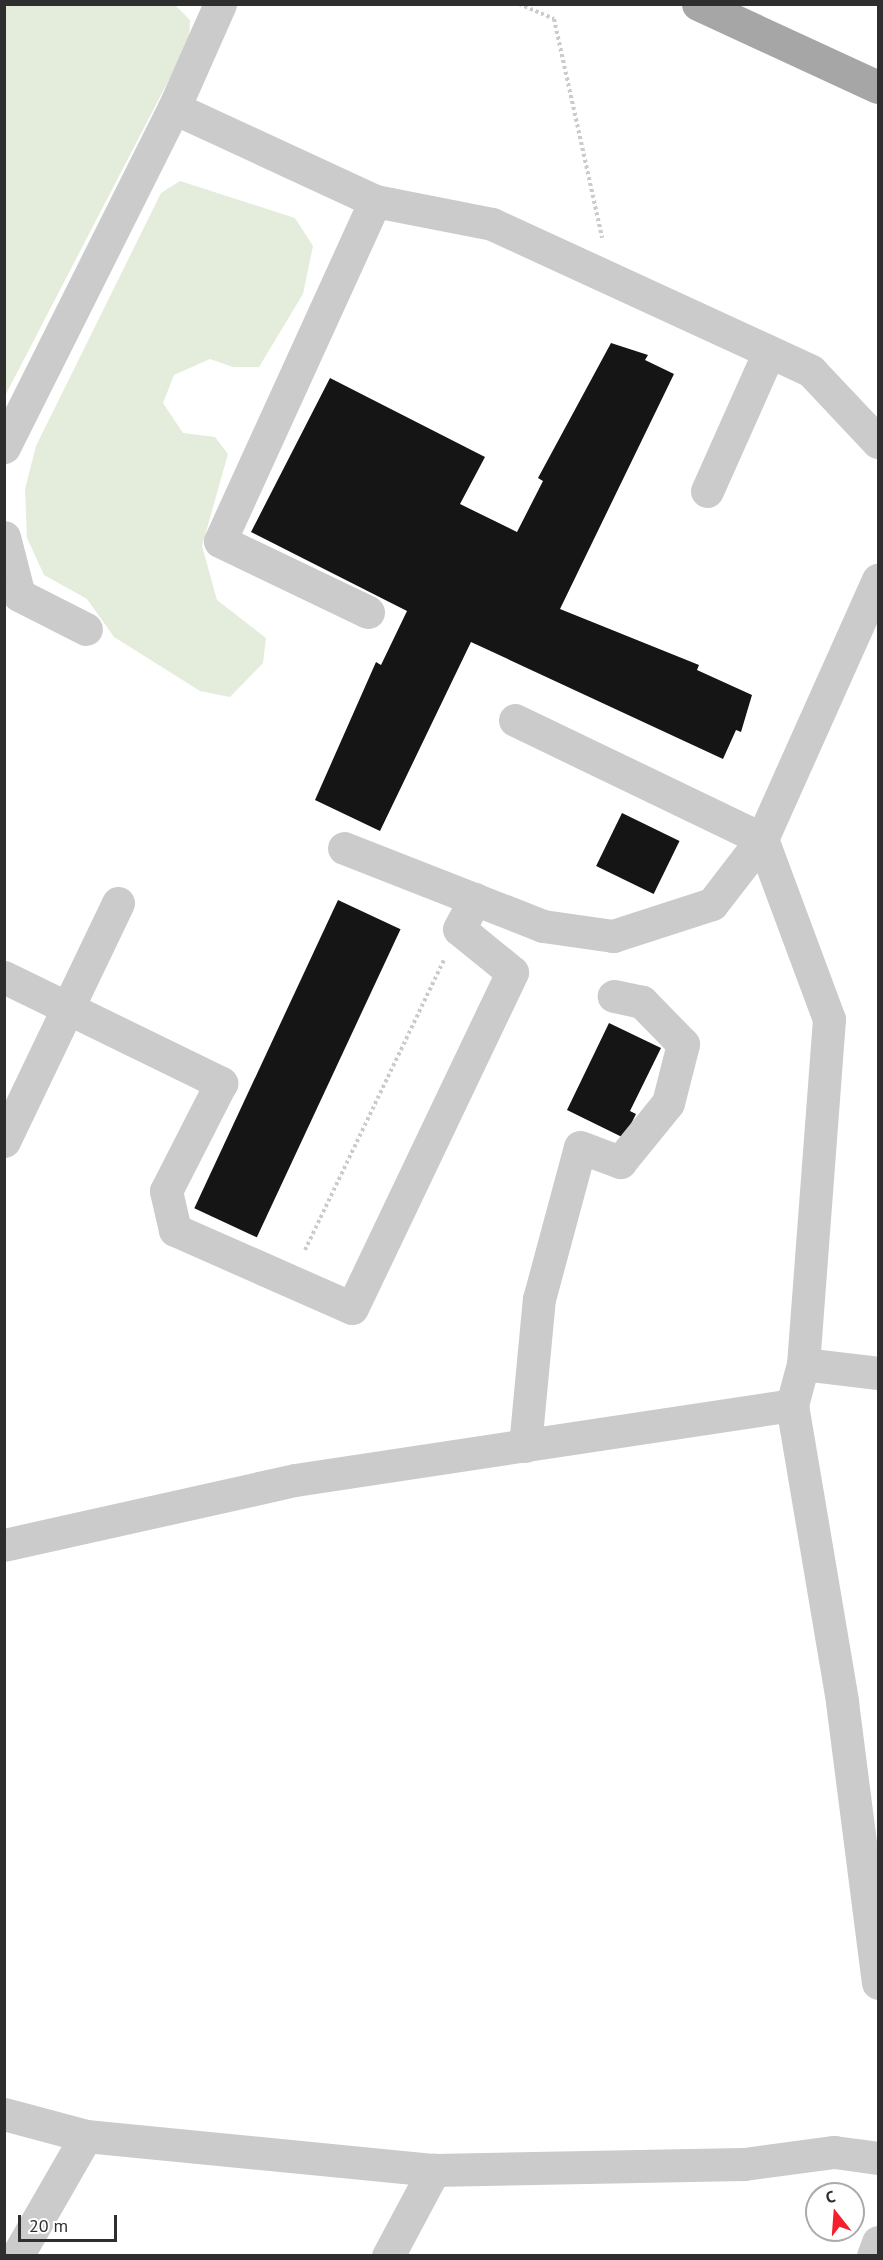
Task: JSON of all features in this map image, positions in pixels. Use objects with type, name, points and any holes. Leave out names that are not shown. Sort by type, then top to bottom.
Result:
[{"type":"main road","points":[[698,4],[879,87]]},
{"type":"street","points":[[4,447],[174,108],[220,4]]},
{"type":"street","points":[[174,108],[375,201],[492,224],[811,371],[879,442]]},
{"type":"street","points":[[368,612],[220,541],[375,201]]},
{"type":"street","points":[[707,491],[769,352]]},
{"type":"street","points":[[4,537],[19,596],[86,628]]},
{"type":"street","points":[[344,848],[543,926],[613,936],[712,904],[762,839],[879,580]]},
{"type":"street","points":[[515,720],[762,839],[829,1019],[803,1364],[792,1405],[871,1875],[879,1983]]},
{"type":"street","points":[[4,977],[221,1083],[165,1191],[175,1230],[352,1308],[512,972],[459,929],[475,899]]},
{"type":"street","points":[[4,1141],[118,903]]},
{"type":"street","points":[[525,1446],[538,1299],[580,1147],[620,1162],[668,1103],[683,1044],[642,1002],[614,996]]},
{"type":"street","points":[[803,1364],[879,1373]]},
{"type":"street","points":[[4,1545],[295,1480],[792,1405]]},
{"type":"street","points":[[4,2114],[86,2136],[434,2170],[744,2164],[834,2152],[879,2158]]},
{"type":"street","points":[[17,2256],[86,2136]]},
{"type":"street","points":[[388,2256],[434,2170]]},
{"type":"street","points":[[873,2256],[879,2241]]},
{"type":"path","points":[[519,4],[554,19],[612,279]]},
{"type":"path","points":[[290,1281],[459,929]]},
{"type":"green space","points":[[174,4],[190,20],[189,41],[5,396],[5,5]]},
{"type":"green space","points":[[180,181],[295,218],[313,246],[303,294],[259,367],[233,367],[210,359],[174,375],[163,403],[183,433],[215,437],[228,454],[202,546],[217,600],[266,638],[263,663],[230,697],[200,691],[114,637],[87,599],[44,575],[27,538],[25,489],[36,446],[161,193]]},
{"type":"building","points":[[611,343],[648,355],[645,360],[674,374],[560,609],[699,665],[697,670],[752,695],[741,732],[736,730],[723,759],[471,642],[380,831],[315,800],[376,662],[381,665],[407,611],[251,532],[330,378],[485,457],[460,504],[517,532],[543,481],[538,478]]},
{"type":"building","points":[[622,813],[680,841],[654,894],[596,866]]},
{"type":"building","points":[[338,900],[401,929],[257,1237],[194,1208]]},
{"type":"building","points":[[609,1023],[661,1048],[630,1111],[636,1114],[624,1138],[567,1110]]}]
